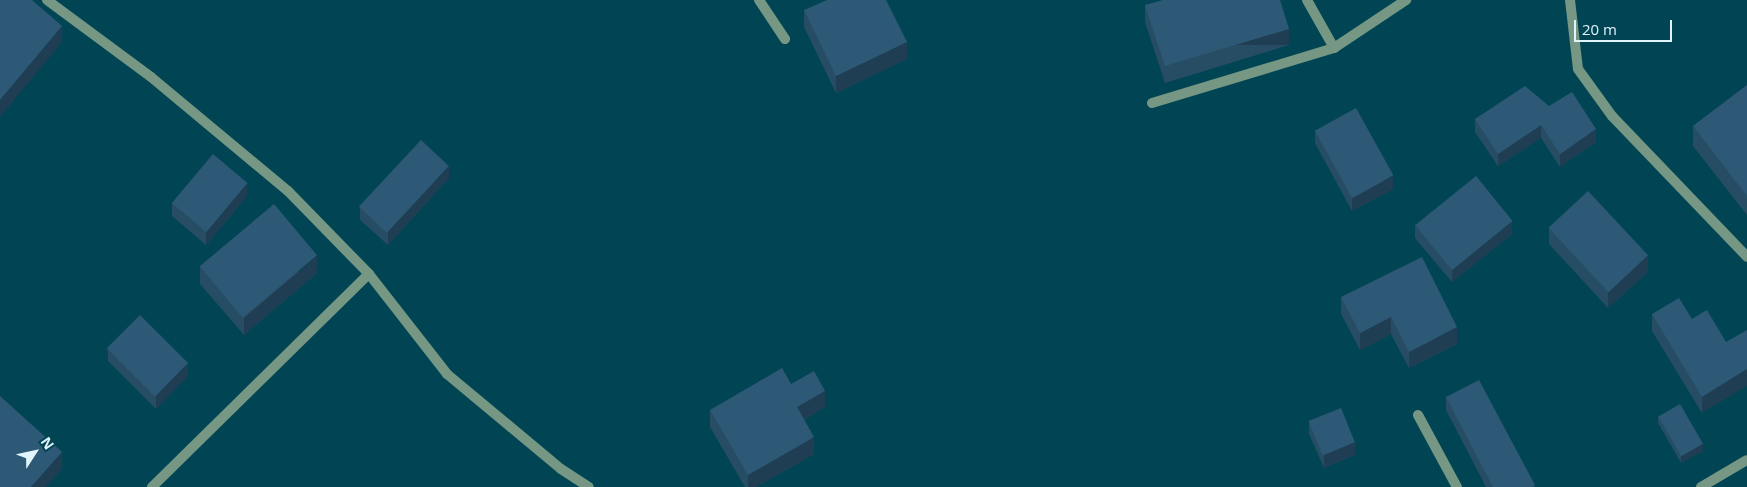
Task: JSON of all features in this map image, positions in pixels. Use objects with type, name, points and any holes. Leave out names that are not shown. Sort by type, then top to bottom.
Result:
[{"type":"street","points":[[47,0],[151,77],[288,191],[368,274],[447,374],[561,469],[589,487]]},
{"type":"street","points":[[759,0],[785,39]]},
{"type":"street","points":[[1307,0],[1334,48]]},
{"type":"street","points":[[1152,103],[1334,48],[1406,0]]},
{"type":"street","points":[[1570,0],[1578,69],[1612,116],[1747,257]]},
{"type":"street","points":[[152,487],[368,274]]},
{"type":"street","points":[[1418,415],[1457,487]]},
{"type":"street","points":[[1701,487],[1747,460]]},
{"type":"building","points":[[0,0],[32,0],[62,26],[0,100]]},
{"type":"building","points":[[827,0],[886,0],[907,42],[836,76],[804,10]]},
{"type":"building","points":[[1163,0],[1280,0],[1289,29],[1165,66],[1145,5]]},
{"type":"building","points":[[1747,85],[1747,196],[1693,126]]},
{"type":"building","points":[[1525,86],[1549,106],[1572,92],[1596,129],[1560,154],[1541,125],[1498,154],[1475,119]]},
{"type":"building","points":[[1356,108],[1393,175],[1352,198],[1315,131]]},
{"type":"building","points":[[421,140],[449,166],[387,232],[359,207]]},
{"type":"building","points":[[213,154],[247,183],[206,232],[172,203]]},
{"type":"building","points":[[1476,176],[1513,221],[1452,270],[1415,225]]},
{"type":"building","points":[[1588,191],[1648,255],[1609,292],[1549,228]]},
{"type":"building","points":[[274,204],[317,255],[243,318],[200,266]]},
{"type":"building","points":[[1422,257],[1457,327],[1409,352],[1391,317],[1360,333],[1341,297]]},
{"type":"building","points":[[1679,298],[1692,319],[1707,310],[1726,342],[1747,330],[1747,369],[1702,397],[1652,314]]},
{"type":"building","points":[[140,315],[188,363],[155,396],[107,348]]},
{"type":"building","points":[[782,368],[791,384],[814,371],[825,391],[797,407],[814,437],[748,475],[710,410]]},
{"type":"building","points":[[1479,380],[1535,485],[1532,487],[1493,487],[1446,397]]},
{"type":"building","points":[[0,396],[62,452],[31,487],[0,487]]},
{"type":"building","points":[[1680,404],[1703,444],[1681,456],[1658,416]]},
{"type":"building","points":[[1341,408],[1355,442],[1322,455],[1309,421]]}]
